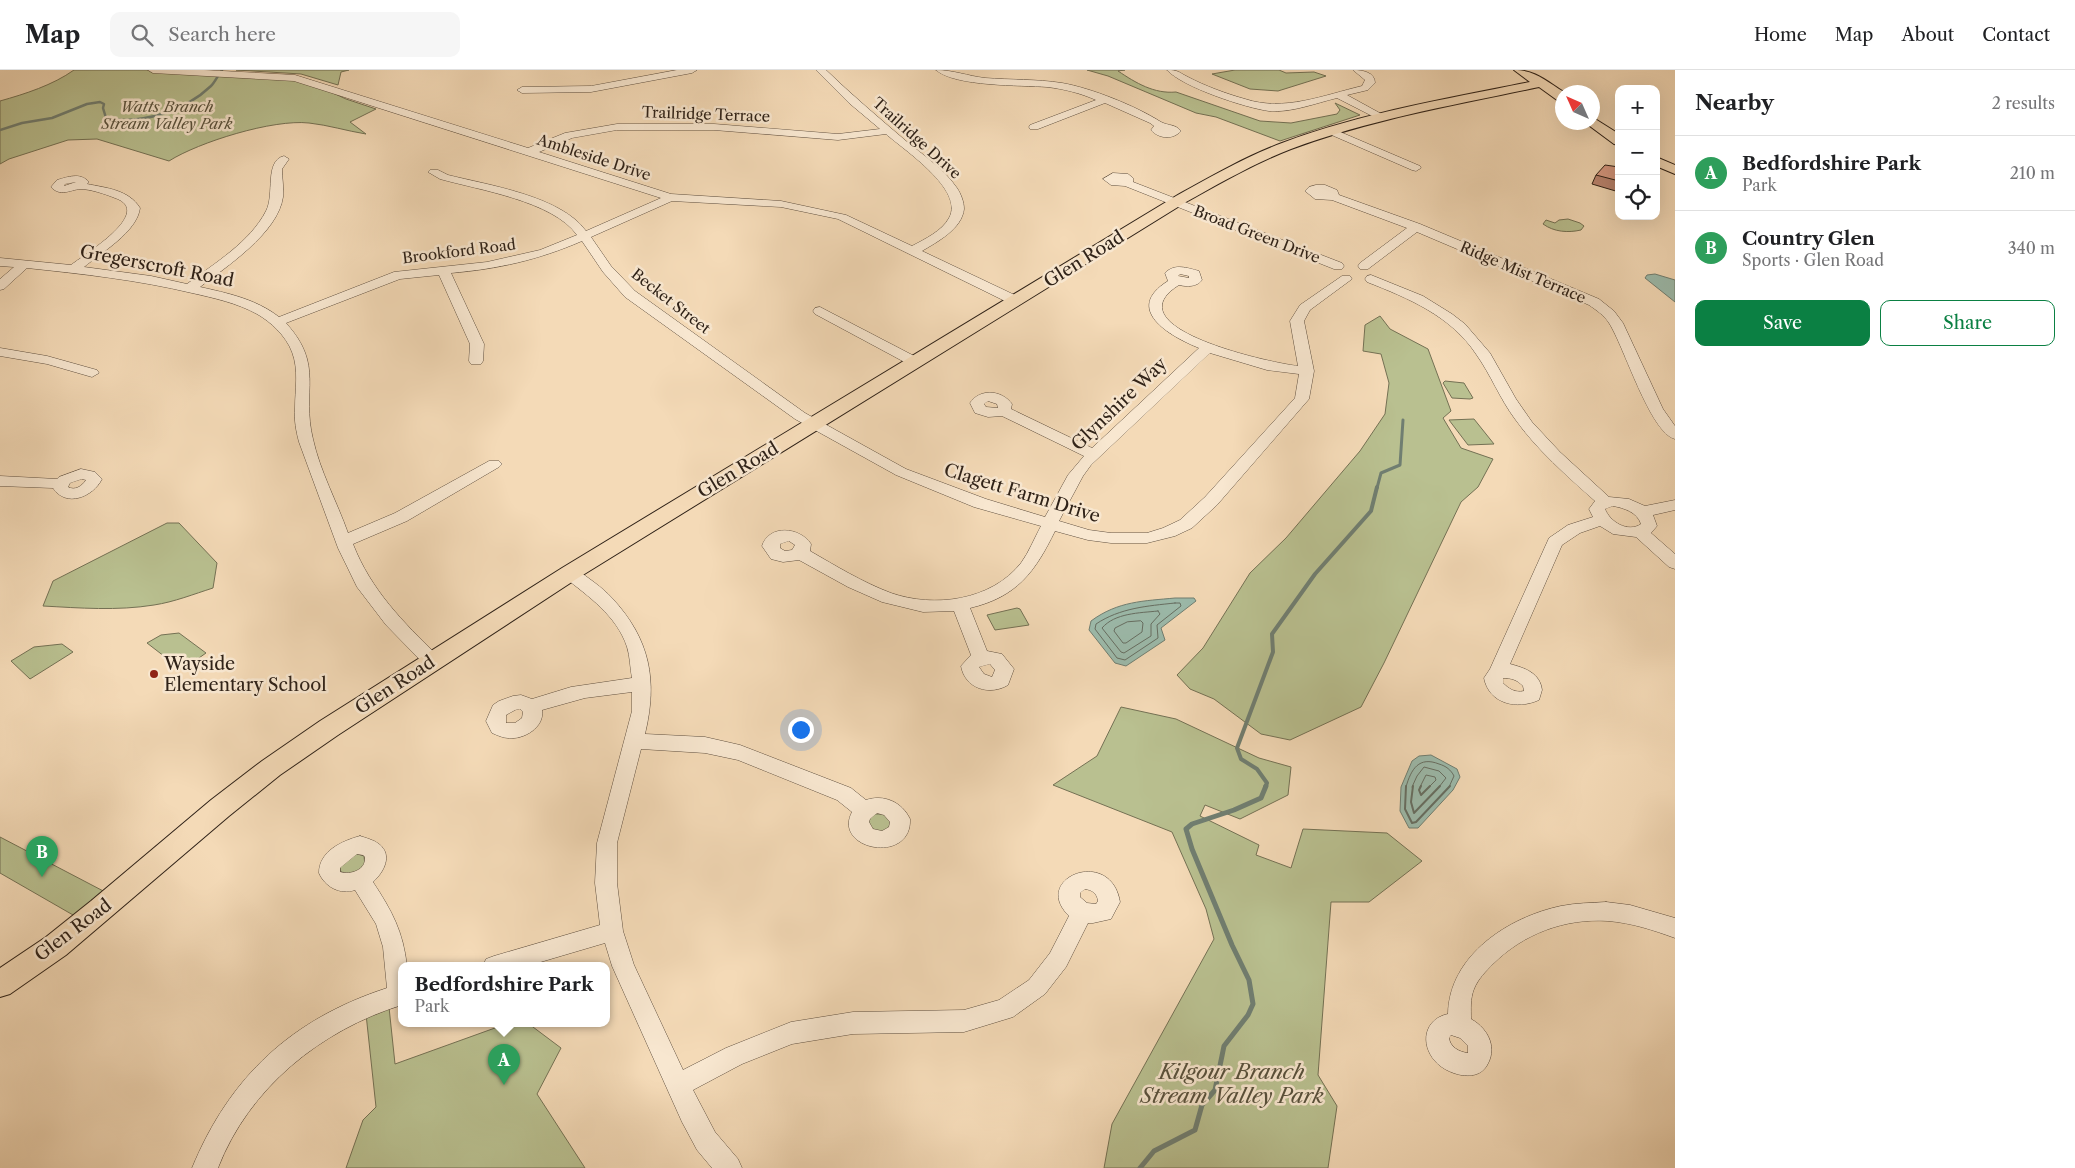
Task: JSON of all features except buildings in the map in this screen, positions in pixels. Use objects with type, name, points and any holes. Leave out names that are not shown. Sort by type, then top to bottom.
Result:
[{"type":"main road","points":[[1520,70],[1555,92]]},
{"type":"main road","name":"Glen Road","points":[[0,984],[56,946],[220,808],[272,768],[432,661],[570,573],[1176,202],[1245,164],[1287,146],[1332,131],[1382,117],[1542,83]]},
{"type":"main road","points":[[1600,127],[1615,138]]},
{"type":"main road","points":[[1660,163],[1675,170]]},
{"type":"street","name":"Ambleside Drive","points":[[153,70],[288,77],[307,81],[670,196],[780,204],[842,217],[1016,301]]},
{"type":"street","points":[[522,90],[592,89],[692,70]]},
{"type":"street","name":"Trailridge Drive","points":[[821,70],[951,186],[957,198],[959,209],[952,224],[940,235],[913,251]]},
{"type":"street","points":[[941,70],[976,79],[1062,86],[1104,100],[1154,121],[1161,126]]},
{"type":"street","points":[[1172,70],[1184,79],[1243,102],[1262,107],[1288,107],[1368,86],[1370,80],[1358,70]]},
{"type":"street","points":[[1337,94],[1382,117]]},
{"type":"street","points":[[1034,127],[1104,100]]},
{"type":"street","name":"Trailridge Terrace","points":[[529,152],[569,135],[617,127],[714,126],[838,137],[866,135],[886,130]]},
{"type":"street","points":[[1332,131],[1416,168]]},
{"type":"street","points":[[190,288],[238,252],[265,223],[277,197],[276,169],[284,159]]},
{"type":"street","name":"Becket Street","points":[[434,172],[444,177],[544,204],[565,216],[579,229],[607,269],[630,294],[800,416],[814,423]]},
{"type":"street","name":"Broad Green Drive","points":[[1127,182],[1342,272]]},
{"type":"street","points":[[75,268],[125,228],[132,221],[136,211],[134,205],[128,200],[112,192],[80,186]]},
{"type":"street","name":"Brookford Road","points":[[277,322],[398,274],[487,266],[526,258],[664,202],[670,196]]},
{"type":"street","name":"Ridge Mist Terrace","points":[[1333,197],[1416,227],[1580,295],[1601,307],[1616,323],[1656,409],[1675,436]]},
{"type":"street","points":[[1364,266],[1416,227]]},
{"type":"street","name":"Gregerscroft Road","points":[[0,262],[75,268],[190,288],[236,300],[277,322],[297,344],[302,357],[305,372],[302,416],[305,440],[359,575],[374,598],[400,629],[432,661]]},
{"type":"street","points":[[1371,279],[1373,273],[1364,266],[1350,263],[1342,272],[1360,281],[1371,279],[1415,297],[1457,324],[1483,353],[1526,424],[1553,453],[1605,502]]},
{"type":"street","points":[[0,286],[25,264]]},
{"type":"street","points":[[443,270],[477,344],[476,361]]},
{"type":"street","name":"Clagett Farm Drive","points":[[814,423],[901,472],[943,490],[1088,535],[1130,539],[1155,536],[1186,524],[1211,501],[1302,398],[1306,386],[1306,371],[1297,321],[1305,308],[1342,272]]},
{"type":"street","points":[[1176,281],[1160,293],[1155,300],[1154,308],[1156,316],[1173,331],[1261,364],[1306,371]]},
{"type":"street","points":[[820,311],[915,362]]},
{"type":"street","name":"Glynshire Way","points":[[800,552],[867,589],[888,598],[928,606],[960,605],[994,594],[1010,584],[1031,561],[1076,475],[1094,455],[1209,346]]},
{"type":"street","points":[[0,352],[16,353],[92,373]]},
{"type":"street","points":[[1002,411],[1094,455]]},
{"type":"street","points":[[344,541],[401,517],[494,464]]},
{"type":"street","points":[[0,481],[61,484]]},
{"type":"street","points":[[1605,502],[1620,502],[1642,512],[1649,522],[1646,529],[1640,532],[1624,531],[1602,520],[1597,509],[1605,502]]},
{"type":"street","points":[[1642,512],[1675,505]]},
{"type":"street","points":[[1498,672],[1556,542],[1574,529],[1602,520]]},
{"type":"street","points":[[1640,532],[1675,563]]},
{"type":"street","points":[[570,573],[605,601],[626,627],[636,647],[642,684],[641,711],[607,843],[606,883],[612,931],[623,966],[706,1141],[728,1168]]},
{"type":"street","points":[[960,605],[981,658]]},
{"type":"street","points":[[530,707],[550,699],[599,689],[642,684]]},
{"type":"street","points":[[634,741],[705,745],[740,753],[844,794],[864,810]]},
{"type":"street","points":[[360,880],[386,921],[394,947],[398,978]]},
{"type":"street","points":[[1459,1025],[1461,992],[1470,972],[1487,954],[1509,937],[1545,919],[1569,912],[1596,911],[1639,916],[1675,928]]},
{"type":"street","points":[[679,1085],[734,1056],[791,1033],[853,1023],[964,1021],[1005,1010],[1037,988],[1058,960],[1082,913]]},
{"type":"street","points":[[507,962],[612,931]]},
{"type":"street","points":[[206,1168],[225,1125],[259,1083],[291,1051],[309,1036],[344,1016],[398,995]]},
{"type":"green space","name":"Watts Branch Stream Valley Park","points":[[74,70],[153,70],[307,81],[346,99],[376,109],[350,122],[366,134],[309,123],[276,125],[237,133],[198,146],[169,161],[97,139],[68,140],[9,159],[0,164],[0,101],[48,85]]},
{"type":"green space","name":"Watts Branch Stream Valley Park","points":[[236,70],[349,70],[341,72],[338,85],[301,74]]},
{"type":"green space","points":[[1087,70],[1125,70],[1118,71],[1146,87],[1160,91],[1176,92],[1260,121],[1291,123],[1337,114],[1340,110],[1335,103],[1360,115],[1280,141],[1216,117],[1196,113],[1108,76]]},
{"type":"green space","points":[[1235,70],[1279,70],[1286,73],[1314,72],[1326,76],[1278,91],[1250,89],[1212,74]]},
{"type":"green space","points":[[1568,219],[1584,226],[1581,230],[1566,232],[1552,229],[1543,224],[1546,220],[1555,223],[1559,220]]},
{"type":"green space","points":[[1380,316],[1390,329],[1428,349],[1451,411],[1443,418],[1461,448],[1493,459],[1478,487],[1461,502],[1361,707],[1290,740],[1261,734],[1214,699],[1190,689],[1177,675],[1203,648],[1250,573],[1286,538],[1360,451],[1385,414],[1389,383],[1381,354],[1363,351],[1365,325]]},
{"type":"green space","points":[[1445,381],[1464,383],[1473,398],[1452,398],[1443,383]]},
{"type":"green space","points":[[1474,419],[1494,444],[1468,445],[1449,420]]},
{"type":"green space","points":[[167,523],[179,523],[217,563],[213,588],[169,602],[140,607],[43,606],[53,581]]},
{"type":"green space","points":[[1017,608],[1020,609],[1029,625],[995,630],[987,615]]},
{"type":"green space","points":[[179,633],[206,653],[182,670],[147,643],[161,635]]},
{"type":"green space","points":[[62,644],[73,652],[30,679],[11,661],[34,647]]},
{"type":"green space","name":"Kilgour Branch Stream Valley Park","points":[[1121,707],[1176,719],[1259,758],[1291,767],[1288,795],[1240,819],[1205,805],[1200,816],[1259,845],[1256,855],[1291,868],[1303,829],[1387,833],[1422,861],[1369,902],[1331,902],[1318,1075],[1337,1106],[1328,1168],[1104,1168],[1112,1124],[1214,939],[1206,909],[1172,832],[1053,785],[1097,756]]},
{"type":"green space","points":[[875,814],[883,814],[891,822],[890,829],[876,834],[867,821]]},
{"type":"green space","points":[[0,837],[109,894],[80,919],[0,873]]},
{"type":"green space","points":[[354,853],[364,856],[365,866],[353,874],[341,872],[339,865]]},
{"type":"green space","points":[[389,1007],[395,1064],[498,1027],[533,1027],[561,1048],[537,1094],[585,1168],[346,1168],[363,1120],[376,1107],[366,1014]]},
{"type":"water","points":[[1655,274],[1675,280],[1675,302],[1645,278],[1647,275]]},
{"type":"water","points":[[1175,598],[1194,598],[1196,601],[1161,628],[1165,640],[1126,666],[1115,663],[1089,630],[1091,621],[1111,609],[1132,603]]},
{"type":"water","points":[[1431,755],[1457,769],[1460,777],[1453,790],[1418,828],[1409,828],[1400,811],[1401,787],[1412,761],[1419,756]]},
{"type":"waterway","points":[[0,130],[22,123],[52,118],[87,104],[100,102],[104,104],[103,108],[106,118],[119,120],[148,118],[189,103],[212,84],[222,70]]},
{"type":"waterway","points":[[1377,488],[1381,473],[1400,465],[1403,420]]},
{"type":"waterway","points":[[1265,787],[1267,783],[1257,769],[1241,759],[1237,748],[1273,652],[1272,634],[1315,574],[1371,511],[1377,487]]},
{"type":"waterway","points":[[1140,1168],[1154,1151],[1195,1130],[1202,1105],[1215,1090],[1224,1046],[1248,1015],[1253,1004],[1249,980],[1232,945],[1192,849],[1186,829],[1192,824],[1234,810],[1261,798],[1266,786]]},
{"type":"place","name":"Wayside Elementary School","points":[[154,674]]},
{"type":"place","name":"Country Glen","points":[[42,877]]},
{"type":"place","name":"Bedfordshire Park","points":[[504,1085]]}]
